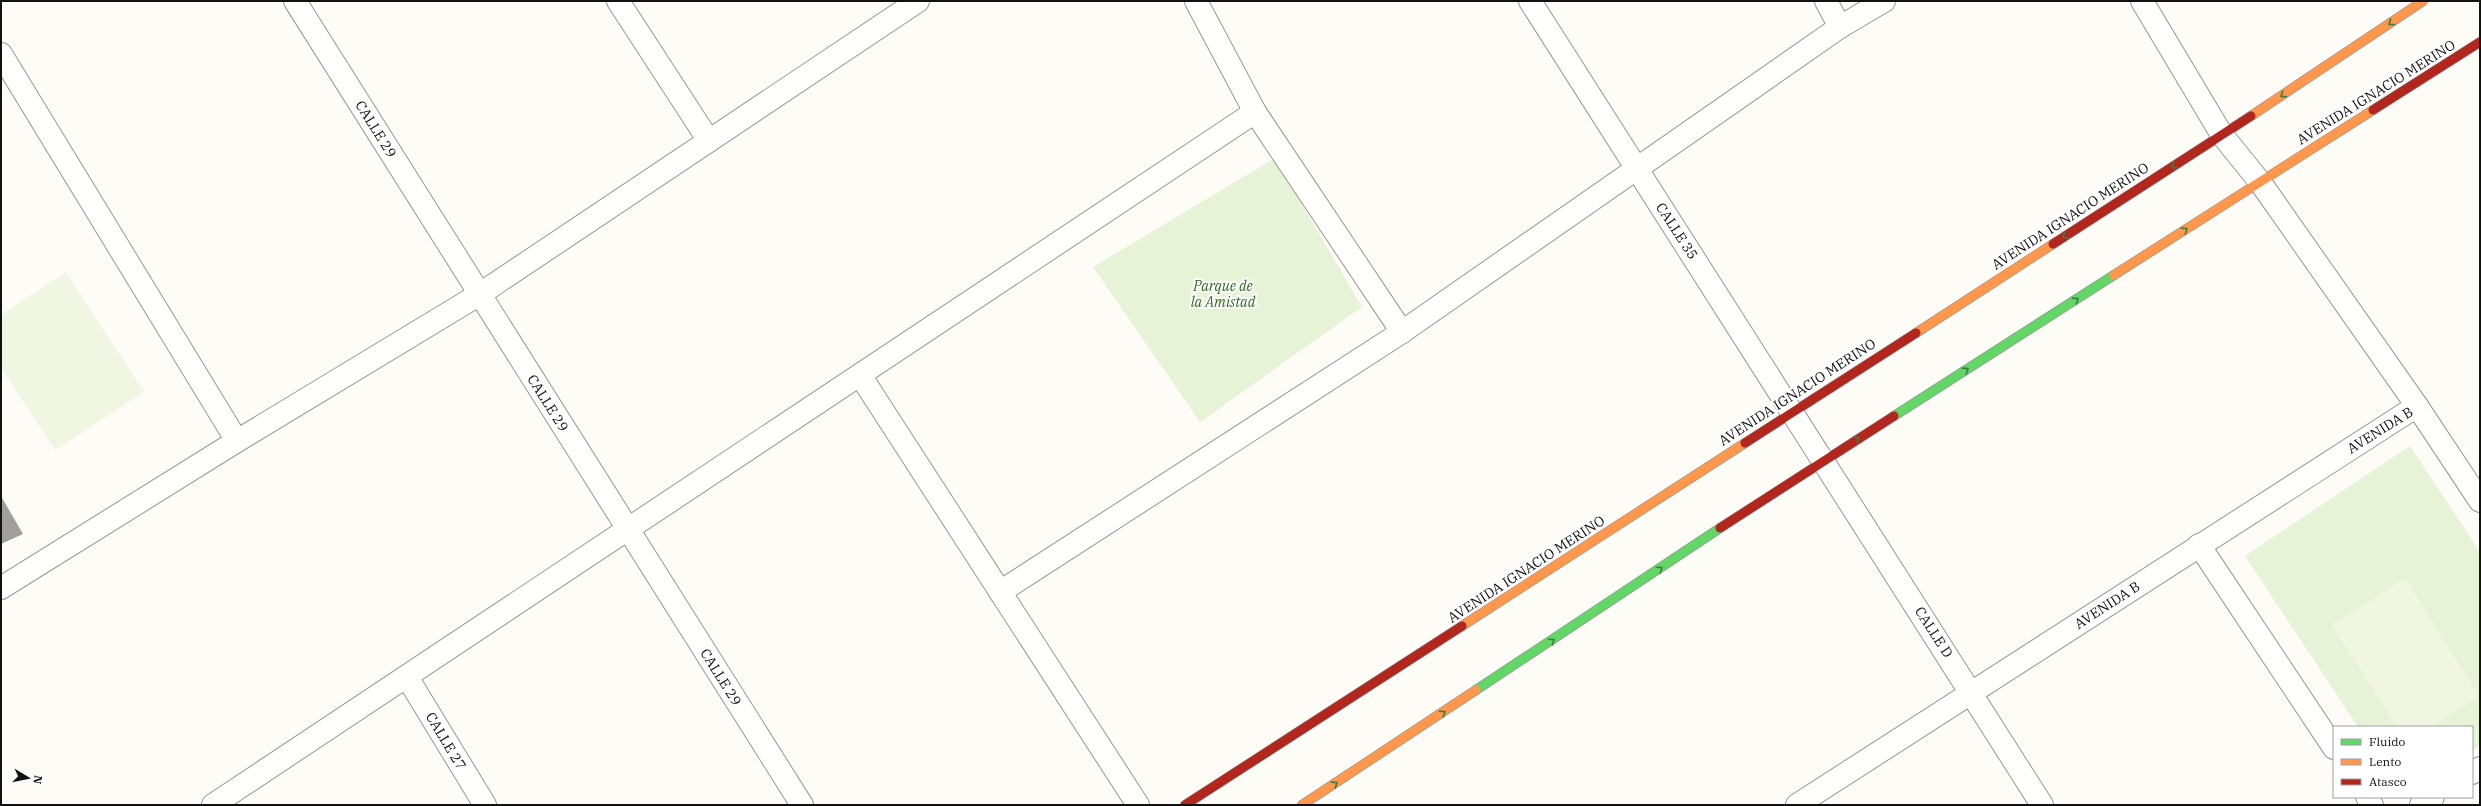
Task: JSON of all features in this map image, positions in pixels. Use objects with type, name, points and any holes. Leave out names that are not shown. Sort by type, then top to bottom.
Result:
[{"type":"street","name":"CALLE 29","points":[[295,1],[802,805]]},
{"type":"street","points":[[618,1],[709,141]]},
{"type":"street","points":[[1,588],[237,441],[480,294],[918,1]]},
{"type":"street","points":[[1196,1],[1255,112],[1402,332]]},
{"type":"street","name":"CALLE 35","points":[[1530,1],[1824,460]]},
{"type":"street","points":[[1826,1],[1840,27]]},
{"type":"street","points":[[1000,592],[1402,332],[1840,27],[1884,1]]},
{"type":"street","points":[[2142,1],[2222,134],[2260,182],[2417,406],[2480,501]]},
{"type":"street","name":"AVENIDA IGNACIO MERINO","points":[[1185,805],[2222,134],[2423,1]]},
{"type":"street","name":"AVENIDA IGNACIO MERINO","points":[[1302,805],[1824,460],[2480,42]]},
{"type":"street","points":[[1,54],[237,441]]},
{"type":"street","points":[[213,805],[1255,112]]},
{"type":"street","points":[[860,375],[1138,805]]},
{"type":"street","name":"AVENIDA B","points":[[1797,805],[2417,406]]},
{"type":"street","name":"CALLE D","points":[[1824,460],[2042,805]]},
{"type":"street","points":[[2199,545],[2333,746]]},
{"type":"street","name":"CALLE 27","points":[[407,676],[485,805]]},
{"type":"street","points":[[2421,805],[2432,798]]},
{"type":"green space","name":"Parque de la Amistad","points":[[1275,158],[1362,307],[1200,422],[1093,267]]},
{"type":"green space","points":[[66,272],[144,392],[55,450],[1,368],[1,315]]},
{"type":"green space","points":[[2410,446],[2480,552],[2480,746],[2473,750],[2473,726],[2357,726],[2245,556]]},
{"type":"green space","points":[[2405,578],[2479,696],[2433,726],[2396,726],[2332,625]]},
{"type":"building","points":[[1,496],[23,534],[1,544]]},
{"type":"traffic: fast","points":[[1894,416],[2114,275]]},
{"type":"traffic: fast","points":[[1476,690],[1720,528]]},
{"type":"traffic: slow","points":[[2251,116],[2423,1]]},
{"type":"traffic: slow","points":[[2114,275],[2373,110]]},
{"type":"traffic: slow","points":[[1916,333],[2053,244]]},
{"type":"traffic: slow","points":[[1462,626],[1745,443]]},
{"type":"traffic: slow","points":[[1302,805],[1476,690]]},
{"type":"traffic: jam","points":[[2373,110],[2480,42]]},
{"type":"traffic: jam","points":[[2053,244],[2251,116]]},
{"type":"traffic: jam","points":[[1745,443],[1916,333]]},
{"type":"traffic: jam","points":[[1720,528],[1894,416]]},
{"type":"traffic: jam","points":[[1185,805],[1462,626]]}]
